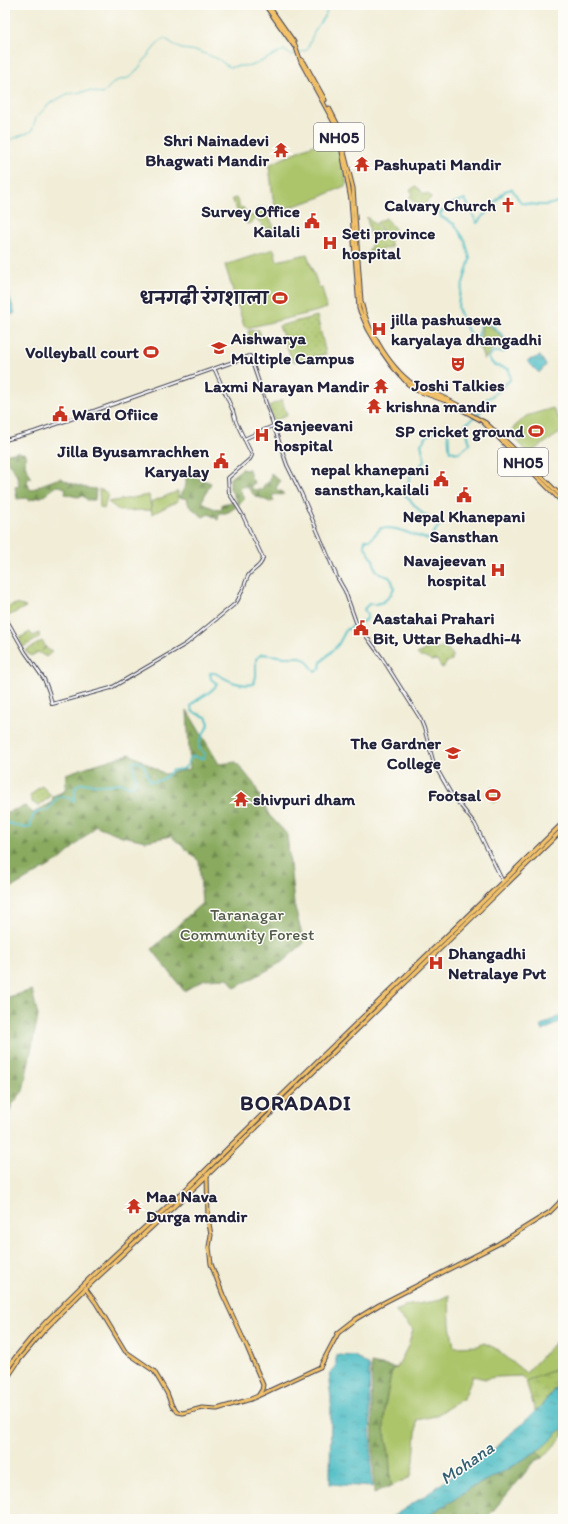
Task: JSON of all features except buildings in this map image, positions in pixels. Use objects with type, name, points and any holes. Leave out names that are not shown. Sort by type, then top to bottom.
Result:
[{"type":"highway","points":[[5,1372],[35,1333],[82,1286],[297,1082],[563,823]]},
{"type":"highway","points":[[5,1381],[19,1360],[44,1330],[85,1289],[139,1240],[563,829]]},
{"type":"main road","name":"NH05","points":[[265,5],[295,47],[338,130],[351,200],[360,302]]},
{"type":"main road","name":"NH05","points":[[268,5],[294,42],[295,47]]},
{"type":"main road","name":"NH05","points":[[302,60],[311,73],[342,133],[344,152],[354,193],[360,302],[359,309],[368,329],[384,356],[400,375],[418,391],[446,402],[478,418],[558,496],[563,503]]},
{"type":"main road","name":"NH05","points":[[558,496],[563,498]]},
{"type":"main road","points":[[207,1174],[208,1218],[211,1235],[209,1247],[211,1264],[223,1295],[263,1385],[258,1396]]},
{"type":"main road","points":[[82,1286],[96,1303],[125,1351],[154,1371],[167,1393],[172,1406],[178,1412],[183,1413],[202,1408],[217,1409],[251,1399],[320,1367],[338,1333],[356,1319],[498,1244],[550,1212],[563,1197]]},
{"type":"street","points":[[5,440],[34,432],[215,370],[250,356],[287,465],[302,495],[338,577],[346,591],[358,628],[382,658],[420,718],[434,764],[447,788],[475,824],[502,881],[506,885]]},
{"type":"street","points":[[5,617],[25,652],[44,679],[52,704],[111,688],[186,644],[236,603],[248,576],[262,562],[263,558],[242,514],[229,493],[228,478],[250,459],[252,455],[215,370]]},
{"type":"street","points":[[244,439],[273,426]]},
{"type":"street","points":[[5,472],[5,486]]},
{"type":"green space","points":[[337,136],[347,185],[316,199],[277,211],[273,198],[269,165],[303,149]]},
{"type":"green space","points":[[416,186],[423,194],[428,194],[432,197],[424,205],[417,205],[409,197],[413,194],[410,190]]},
{"type":"green space","points":[[236,198],[240,207],[243,209],[243,207],[248,216],[256,215],[256,210],[258,208],[264,208],[266,210],[270,209],[271,212],[268,215],[274,230],[272,231],[271,228],[263,229],[263,225],[255,218],[251,223],[247,224],[242,212],[238,212],[232,199]]},
{"type":"green space","points":[[367,217],[388,236],[392,247],[368,253],[372,243]]},
{"type":"green space","points":[[386,218],[396,230],[390,237],[376,223]]},
{"type":"green space","name":"धनगढी रंगशाला","points":[[274,249],[277,261],[307,254],[319,288],[322,288],[327,308],[247,328],[244,326],[225,265]]},
{"type":"green space","points":[[317,316],[326,354],[293,362],[279,326]]},
{"type":"green space","points":[[483,324],[496,330],[505,342],[503,346],[492,349],[484,360],[481,350],[470,340],[481,339],[481,328]]},
{"type":"green space","points":[[259,330],[262,341],[256,340],[251,342],[248,331]]},
{"type":"green space","points":[[282,400],[287,415],[274,421],[269,406]]},
{"type":"green space","name":"SP cricket ground","points":[[553,408],[558,418],[563,415],[563,431],[528,454],[509,432],[526,416]]},
{"type":"green space","points":[[17,452],[26,454],[25,465],[31,477],[27,481],[30,490],[60,478],[86,488],[96,489],[95,500],[87,500],[83,496],[77,497],[65,494],[66,489],[59,486],[42,497],[29,500],[27,498],[17,499],[15,487],[19,486],[18,479],[13,468],[5,460],[5,453],[9,454]]},
{"type":"green space","points":[[242,469],[249,469],[251,478],[255,483],[251,485],[252,489],[262,490],[264,485],[270,481],[271,473],[280,481],[276,488],[284,494],[272,496],[274,501],[270,502],[254,495],[246,486],[240,488],[244,500],[239,505],[230,489],[230,478]]},
{"type":"green space","points":[[186,474],[211,483],[202,501],[208,506],[218,510],[222,508],[222,504],[232,502],[236,507],[227,513],[219,513],[218,520],[209,514],[203,517],[189,506],[187,499],[179,497],[186,485]]},
{"type":"green space","points":[[99,489],[108,493],[104,509],[100,507]]},
{"type":"green space","points":[[178,491],[178,501],[152,514],[151,502]]},
{"type":"green space","points":[[149,495],[151,510],[120,511],[108,502]]},
{"type":"green space","points":[[16,604],[26,607],[6,617],[5,608]]},
{"type":"green space","points":[[30,632],[33,636],[39,633],[39,638],[23,647],[19,638]]},
{"type":"green space","points":[[42,641],[46,647],[42,650],[46,648],[52,652],[46,657],[38,652],[31,656],[25,651]]},
{"type":"green space","points":[[431,643],[436,650],[444,645],[453,655],[452,660],[447,662],[443,668],[437,660],[431,661],[428,658],[420,657],[417,654],[425,650],[424,647]]},
{"type":"green space","name":"Taranagar Community Forest","points":[[187,710],[219,764],[236,762],[254,784],[269,815],[287,834],[294,904],[304,943],[282,962],[235,988],[228,978],[205,979],[184,991],[152,949],[202,903],[199,861],[171,836],[146,841],[122,836],[94,825],[93,829],[60,860],[9,889],[5,894],[5,813],[25,806],[33,813],[52,802],[53,796],[65,791],[66,774],[130,754],[165,774],[190,769]]},
{"type":"green space","points":[[42,786],[50,794],[50,797],[38,806],[32,802],[30,796]]},
{"type":"green space","name":"Footsal","points":[[492,787],[501,797],[494,803],[485,793]]},
{"type":"green space","points":[[32,990],[38,1016],[23,1091],[12,1105],[5,1125],[5,998]]},
{"type":"green space","points":[[449,1295],[450,1325],[454,1347],[478,1346],[484,1343],[495,1348],[526,1373],[563,1334],[563,1367],[526,1381],[521,1376],[485,1379],[473,1376],[464,1398],[435,1416],[417,1420],[414,1461],[411,1477],[391,1486],[389,1453],[384,1430],[385,1406],[392,1369],[397,1368],[408,1346],[413,1330],[395,1311],[403,1308],[404,1306],[436,1301]]},
{"type":"green space","points":[[371,1363],[397,1368],[392,1369],[385,1406],[384,1430],[389,1453],[391,1486],[374,1493]]},
{"type":"green space","points":[[563,1367],[563,1378],[542,1405],[535,1411],[526,1381]]},
{"type":"green space","points":[[563,1428],[563,1436],[543,1458],[537,1451]]},
{"type":"green space","points":[[537,1451],[543,1458],[536,1460],[486,1519],[421,1519],[452,1501],[467,1490],[510,1468]]},
{"type":"water","points":[[8,293],[15,313],[11,315],[5,300],[5,294]]},
{"type":"water","points":[[540,356],[546,365],[539,373],[527,361]]},
{"type":"water","points":[[563,1014],[563,1020],[543,1031],[541,1026]]},
{"type":"water","points":[[336,1355],[355,1356],[369,1366],[372,1487],[330,1484],[331,1398],[329,1382],[331,1372],[336,1365]]},
{"type":"water","points":[[563,1378],[563,1428],[543,1447],[510,1468],[467,1490],[452,1501],[421,1519],[389,1519],[432,1491],[478,1456],[492,1451],[542,1405]]},
{"type":"waterway","points":[[5,142],[32,131],[36,118],[49,104],[67,94],[90,91],[102,94],[116,81],[132,76],[164,38],[181,49],[198,51],[218,59],[229,67],[254,65],[284,50],[291,55],[307,50],[314,32],[325,16],[329,5]]},
{"type":"waterway","points":[[5,822],[25,828],[30,827],[35,813],[48,810],[59,797],[64,796],[73,801],[75,797],[75,788],[81,783],[105,785],[120,783],[130,786],[134,785],[136,781],[133,762],[138,762],[144,765],[150,781],[157,781],[163,779],[173,770],[185,768],[191,757],[204,758],[205,754],[199,748],[200,741],[209,723],[206,717],[193,712],[191,706],[211,691],[217,684],[211,679],[210,673],[215,673],[238,684],[253,684],[256,677],[256,659],[262,654],[285,657],[301,657],[307,661],[315,672],[320,669],[321,662],[338,645],[346,630],[367,619],[364,609],[369,604],[383,602],[390,596],[394,588],[392,581],[389,577],[380,574],[376,570],[373,560],[364,545],[365,540],[370,540],[381,528],[400,530],[429,539],[441,523],[424,515],[405,495],[410,476],[425,461],[421,444],[428,435],[443,428],[446,430],[448,435],[450,451],[458,453],[470,444],[465,425],[480,412],[485,400],[496,393],[510,380],[509,369],[494,365],[488,358],[493,352],[504,352],[510,345],[498,331],[484,319],[479,328],[478,339],[468,331],[458,308],[459,297],[470,259],[465,240],[454,224],[441,217],[440,213],[452,204],[465,199],[477,223],[505,191],[512,189],[521,203],[548,205],[563,199]]},
{"type":"place","name":"Shri Nainadevi Bhagwati Mandir","points":[[281,150]]},
{"type":"place","name":"Pashupati Mandir","points":[[362,164]]},
{"type":"place","name":"Calvary Church","points":[[508,205]]},
{"type":"place","name":"Survey Office Kailali","points":[[312,221]]},
{"type":"place","name":"Seti province hospital","points":[[330,243]]},
{"type":"place","name":"धनगढी रंगशाला","points":[[280,298]]},
{"type":"place","name":"jilla pashusewa karyalaya dhangadhi","points":[[379,329]]},
{"type":"place","name":"Aishwarya Multiple Campus","points":[[219,348]]},
{"type":"place","name":"Volleyball court","points":[[151,352]]},
{"type":"place","name":"Joshi Talkies","points":[[458,364]]},
{"type":"place","name":"Laxmi Narayan Mandir","points":[[381,386]]},
{"type":"place","name":"krishna mandir","points":[[374,406]]},
{"type":"place","name":"Ward Ofiice","points":[[60,414]]},
{"type":"place","name":"SP cricket ground","points":[[536,431]]},
{"type":"place","name":"Sanjeevani hospital","points":[[262,435]]},
{"type":"place","name":"Jilla Byusamrachhen Karyalay","points":[[221,461]]},
{"type":"place","name":"nepal khanepani sansthan,kailali","points":[[441,479]]},
{"type":"place","name":"Nepal Khanepani Sansthan","points":[[464,495]]},
{"type":"place","name":"Navajeevan hospital","points":[[498,570]]},
{"type":"place","name":"Aastahai Prahari Bit, Uttar Behadhi-4","points":[[361,628]]},
{"type":"place","name":"The Gardner College","points":[[453,753]]},
{"type":"place","name":"Footsal","points":[[493,795]]},
{"type":"place","name":"shivpuri dham","points":[[241,799]]},
{"type":"place","name":"Dhangadhi Netralaye Pvt","points":[[436,963]]},
{"type":"place","name":"Maa Nava Durga mandir","points":[[134,1206]]},
{"type":"district","name":"BORADADI","points":[[296,1102]]},
{"type":"water label","name":"Mohana","points":[[467,1463]]}]
